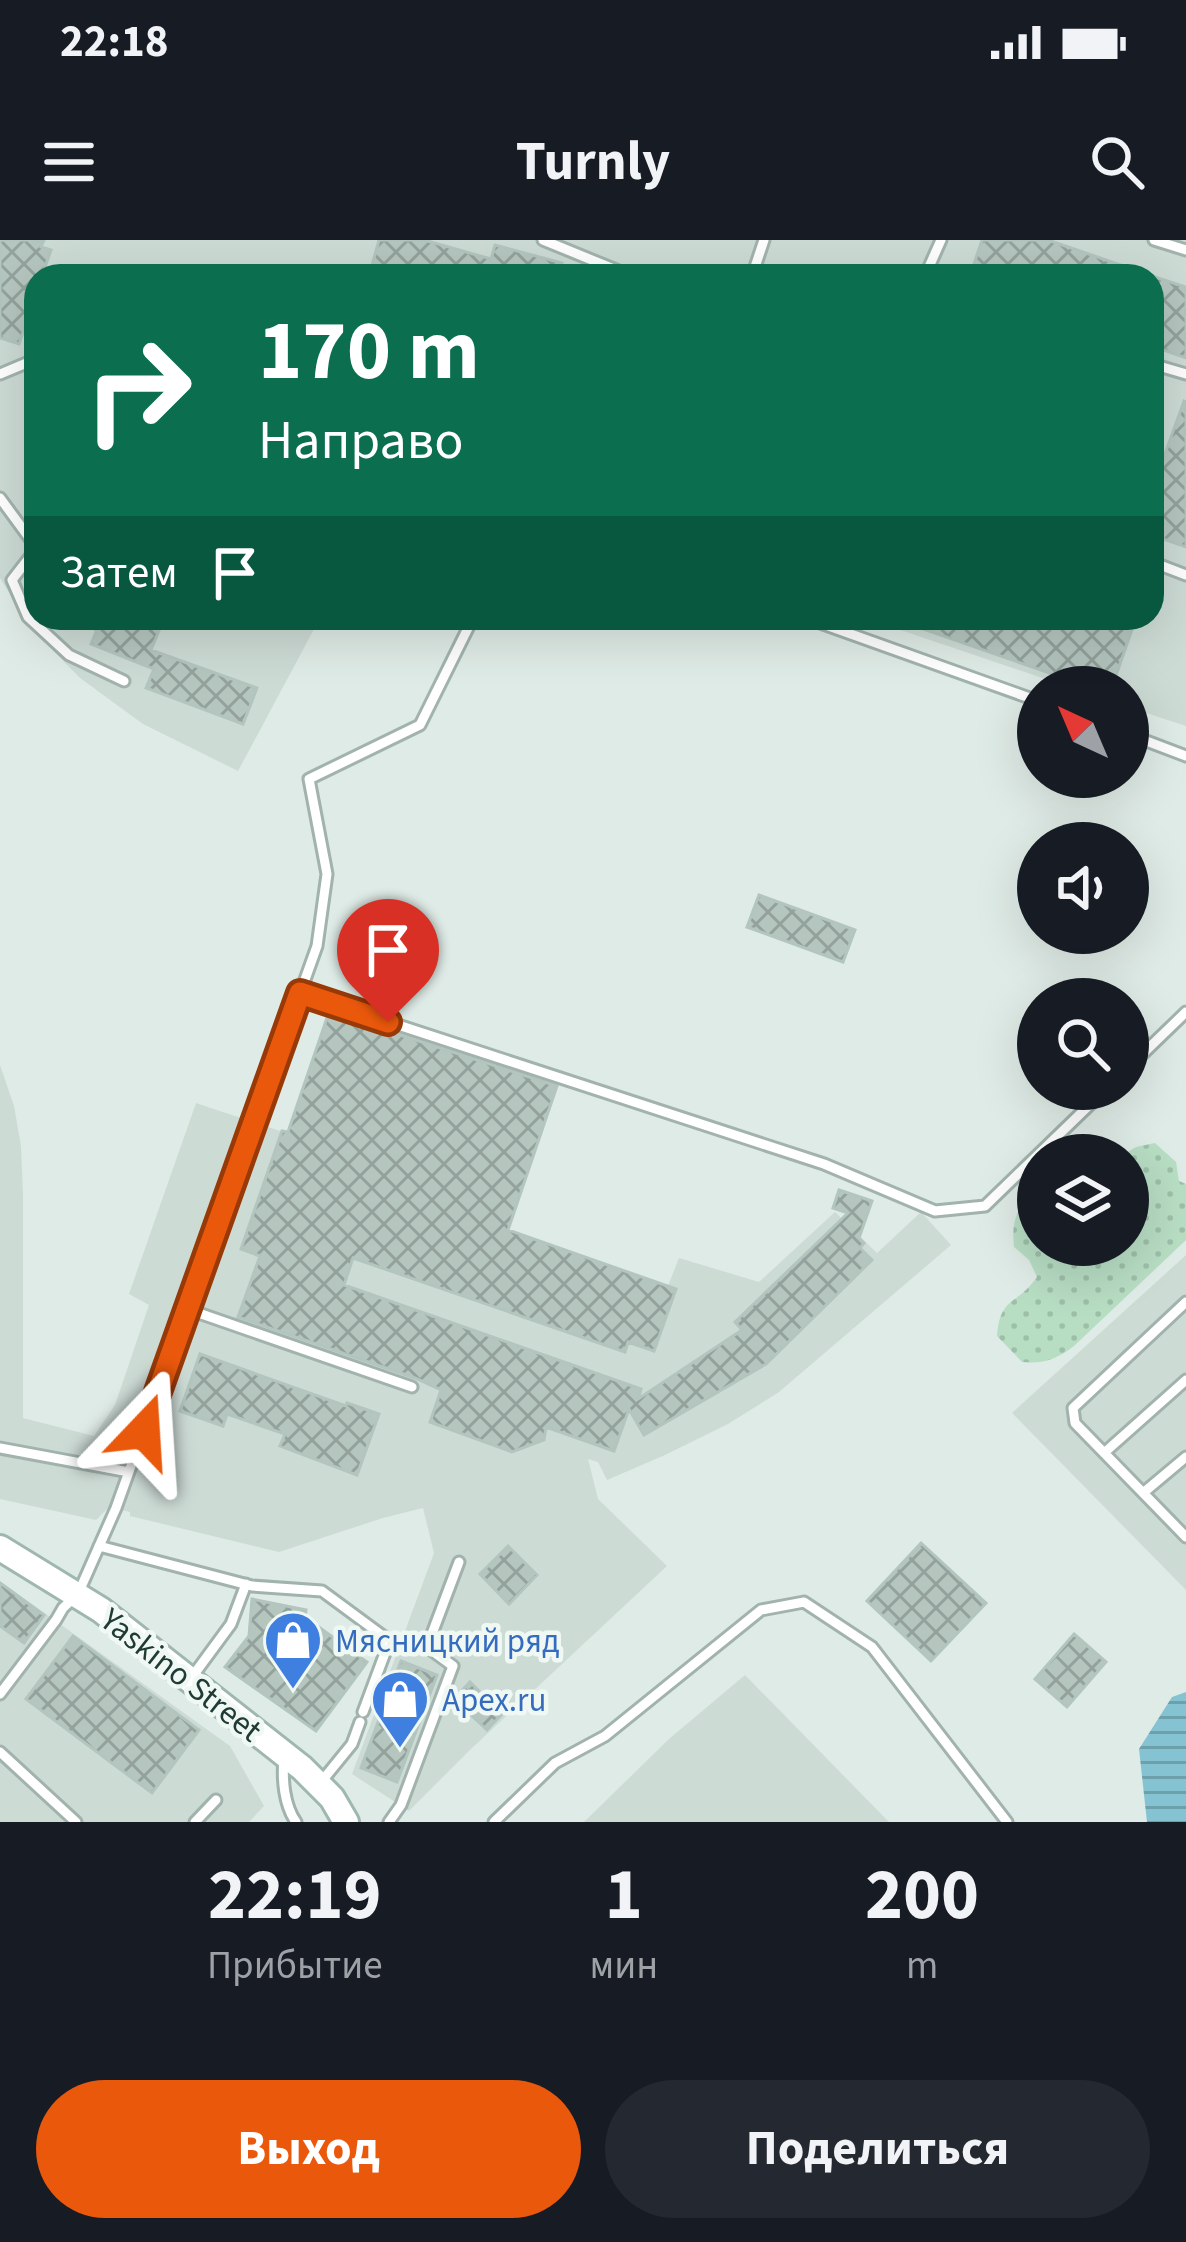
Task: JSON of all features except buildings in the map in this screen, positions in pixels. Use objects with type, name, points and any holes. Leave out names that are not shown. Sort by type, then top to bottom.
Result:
[{"type":"street","name":"Yaskino Street","points":[[0,1548],[78,1594],[284,1754],[320,1784],[346,1822]]},
{"type":"lane","points":[[543,240],[602,264]]},
{"type":"lane","points":[[1154,240],[1186,250]]},
{"type":"lane","points":[[0,498],[24,531]]},
{"type":"lane","points":[[24,564],[12,580],[24,608]]},
{"type":"lane","points":[[42,630],[69,655],[124,681]]},
{"type":"lane","points":[[0,1694],[62,1608],[78,1594],[99,1546],[317,946],[327,874],[309,779],[420,725],[467,630]]},
{"type":"lane","points":[[840,630],[1017,693]]},
{"type":"lane","points":[[1149,742],[1186,756]]},
{"type":"lane","points":[[300,993],[824,1164],[935,1211],[985,1206],[1084,1110]]},
{"type":"lane","points":[[1149,1048],[1186,1012]]},
{"type":"lane","points":[[1186,1302],[1073,1408],[1075,1423],[1186,1536]]},
{"type":"lane","points":[[187,1309],[412,1387]]},
{"type":"lane","points":[[1104,1453],[1186,1380]]},
{"type":"lane","points":[[0,1448],[129,1472]]},
{"type":"lane","points":[[1143,1493],[1186,1456]]},
{"type":"lane","points":[[99,1546],[246,1584],[322,1591],[383,1636],[385,1653],[352,1744],[320,1784]]},
{"type":"lane","points":[[389,1822],[400,1805],[453,1666],[427,1647],[459,1562]]},
{"type":"lane","points":[[190,1680],[231,1624],[246,1584]]},
{"type":"lane","points":[[494,1822],[555,1763],[605,1736],[761,1610],[804,1602],[872,1647],[1007,1822]]},
{"type":"lane","points":[[0,1752],[76,1822]]},
{"type":"lane","points":[[284,1754],[282,1774],[289,1813],[296,1822]]},
{"type":"lane","points":[[195,1822],[216,1800]]},
{"type":"shaded area","points":[[0,240],[1186,240],[1186,726],[1149,714],[1149,666],[1017,669],[900,630],[1164,630],[1164,264],[24,264],[24,617],[0,578]]},
{"type":"shaded area","points":[[33,630],[314,630],[238,771],[143,724],[80,678]]},
{"type":"shaded area","points":[[0,1065],[21,1146],[23,1418],[94,1436],[115,1405],[149,1305],[129,1294],[196,1103],[376,1163],[370,1182],[668,1286],[679,1258],[759,1282],[835,1212],[877,1253],[921,1212],[951,1245],[779,1392],[728,1424],[607,1480],[598,1462],[588,1459],[598,1499],[667,1566],[409,1811],[352,1774],[434,1553],[423,1508],[279,1552],[109,1507],[96,1520],[0,1499]]},
{"type":"shaded area","points":[[1186,1255],[1186,1590],[1012,1413]]},
{"type":"shaded area","points":[[0,1581],[230,1746],[264,1806],[249,1822],[0,1822]]},
{"type":"shaded area","points":[[745,1675],[889,1822],[584,1822],[669,1739]]},
{"type":"green space","points":[[1155,1143],[1176,1162],[1179,1181],[1186,1184],[1186,1240],[1074,1346],[1050,1360],[1022,1362],[997,1336],[1006,1307],[1037,1277],[1032,1266],[1149,1266],[1149,1144]]},
{"type":"water","points":[[1186,1692],[1186,1822],[1147,1822],[1139,1749],[1172,1697]]},
{"type":"place","name":"Мясницкий ряд","points":[[293,1691]]},
{"type":"place","name":"Apex.ru","points":[[400,1750]]},
{"type":"route","points":[[144,1431],[300,993],[388,1022]]}]
